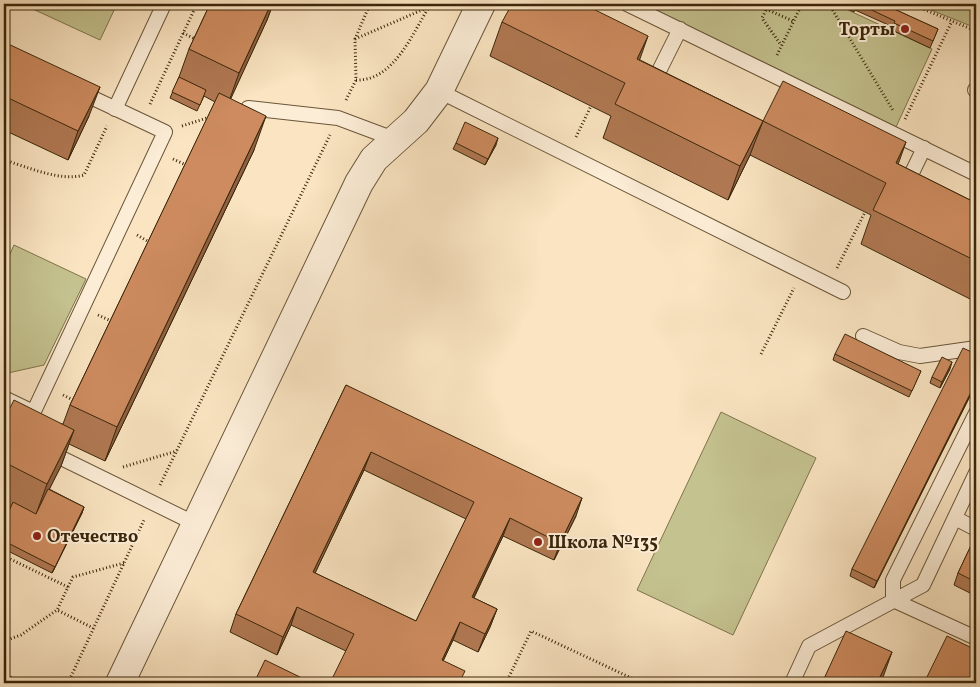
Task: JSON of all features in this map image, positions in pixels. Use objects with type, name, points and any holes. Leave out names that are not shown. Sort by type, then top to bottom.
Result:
[{"type":"street","points":[[120,683],[359,183],[374,158],[416,121],[439,91],[481,4]]},
{"type":"lane","points":[[115,109],[164,4]]},
{"type":"lane","points":[[627,4],[768,72],[900,130],[924,148],[976,174]]},
{"type":"lane","points":[[653,83],[680,29]]},
{"type":"lane","points":[[22,438],[165,132],[64,84]]},
{"type":"lane","points":[[439,91],[843,292]]},
{"type":"lane","points":[[248,108],[338,118],[394,139]]},
{"type":"lane","points":[[909,179],[924,148]]},
{"type":"lane","points":[[863,336],[899,352],[920,356],[976,348]]},
{"type":"lane","points":[[4,398],[34,412]]},
{"type":"lane","points":[[894,600],[893,580],[976,413]]},
{"type":"lane","points":[[38,446],[196,524]]},
{"type":"lane","points":[[792,683],[810,646],[923,585],[976,473]]},
{"type":"lane","points":[[955,518],[976,528]]},
{"type":"lane","points":[[894,600],[976,638]]},
{"type":"path","points":[[147,112],[195,8],[185,4]]},
{"type":"path","points":[[68,683],[152,502],[356,80],[355,40],[370,4]]},
{"type":"path","points":[[355,40],[438,4]]},
{"type":"path","points":[[769,4],[762,18],[781,46]]},
{"type":"path","points":[[768,72],[802,4]]},
{"type":"path","points":[[829,4],[900,130]]},
{"type":"path","points":[[911,4],[976,31]]},
{"type":"path","points":[[356,80],[368,80],[381,74],[392,64],[429,7]]},
{"type":"path","points":[[766,8],[793,22]]},
{"type":"path","points":[[900,130],[952,21]]},
{"type":"path","points":[[183,34],[197,40]]},
{"type":"path","points":[[574,141],[591,106]]},
{"type":"path","points":[[165,132],[214,116],[248,108]]},
{"type":"path","points":[[4,160],[56,175],[74,178],[84,174],[115,109]]},
{"type":"path","points":[[166,155],[188,166]]},
{"type":"path","points":[[836,272],[865,212]]},
{"type":"path","points":[[130,232],[152,243]]},
{"type":"path","points":[[762,354],[802,271]]},
{"type":"path","points":[[91,312],[114,322]]},
{"type":"path","points":[[96,474],[177,451]]},
{"type":"path","points":[[4,556],[68,588]]},
{"type":"path","points":[[4,641],[21,635],[57,610],[74,577],[124,563]]},
{"type":"path","points":[[57,610],[93,628]]},
{"type":"path","points":[[506,683],[531,631],[642,683]]},
{"type":"path","points":[[4,674],[23,683]]},
{"type":"path","points":[[879,679],[888,683]]},
{"type":"shaded area","points":[[22,4],[117,4],[100,40]]},
{"type":"shaded area","points":[[644,4],[835,4],[932,49],[896,127]]},
{"type":"shaded area","points":[[916,4],[976,5],[976,28]]},
{"type":"shaded area","points":[[14,245],[86,279],[44,365],[8,373],[4,368],[4,267]]},
{"type":"shaded area","points":[[721,412],[816,458],[733,635],[637,590]]},
{"type":"building","points":[[210,4],[271,4],[239,73],[189,49]]},
{"type":"building","points":[[512,4],[583,4],[648,36],[637,59],[763,121],[740,166],[615,104],[625,83],[502,22]]},
{"type":"building","points":[[859,4],[883,4],[938,29],[933,41]]},
{"type":"building","points":[[4,42],[100,87],[78,131],[4,96]]},
{"type":"building","points":[[179,77],[206,90],[200,105],[172,92]]},
{"type":"building","points":[[783,81],[906,142],[896,163],[976,203],[976,261],[873,210],[886,183],[763,121]]},
{"type":"building","points":[[219,93],[266,116],[117,427],[70,405]]},
{"type":"building","points":[[465,122],[498,138],[488,159],[456,143]]},
{"type":"building","points":[[845,334],[921,371],[912,391],[835,354]]},
{"type":"building","points":[[963,348],[976,354],[976,382],[877,581],[852,569]]},
{"type":"building","points":[[942,357],[952,362],[942,382],[932,377]]},
{"type":"building","points":[[346,385],[582,498],[560,543],[510,518],[472,597],[497,609],[485,634],[460,622],[442,660],[465,671],[459,683],[330,683],[354,634],[297,607],[283,637],[236,614]],"holes":[[[371,452],[474,502],[416,621],[313,572]]]},
{"type":"building","points":[[14,400],[74,430],[47,484],[4,462],[4,420]]},
{"type":"building","name":"Отечество","points":[[48,489],[84,507],[55,567],[4,541],[4,522],[13,502],[36,514]]},
{"type":"building","points":[[976,535],[976,582],[958,573]]},
{"type":"building","points":[[846,631],[892,652],[877,683],[822,683]]},
{"type":"building","points":[[947,636],[976,650],[976,683],[934,683],[926,679]]},
{"type":"building","points":[[265,660],[304,679],[302,683],[254,683]]},
{"type":"place","name":"Торты","points":[[905,29]]},
{"type":"place","name":"Отечество","points":[[37,536]]},
{"type":"place","name":"Школа №135","points":[[538,542]]}]
